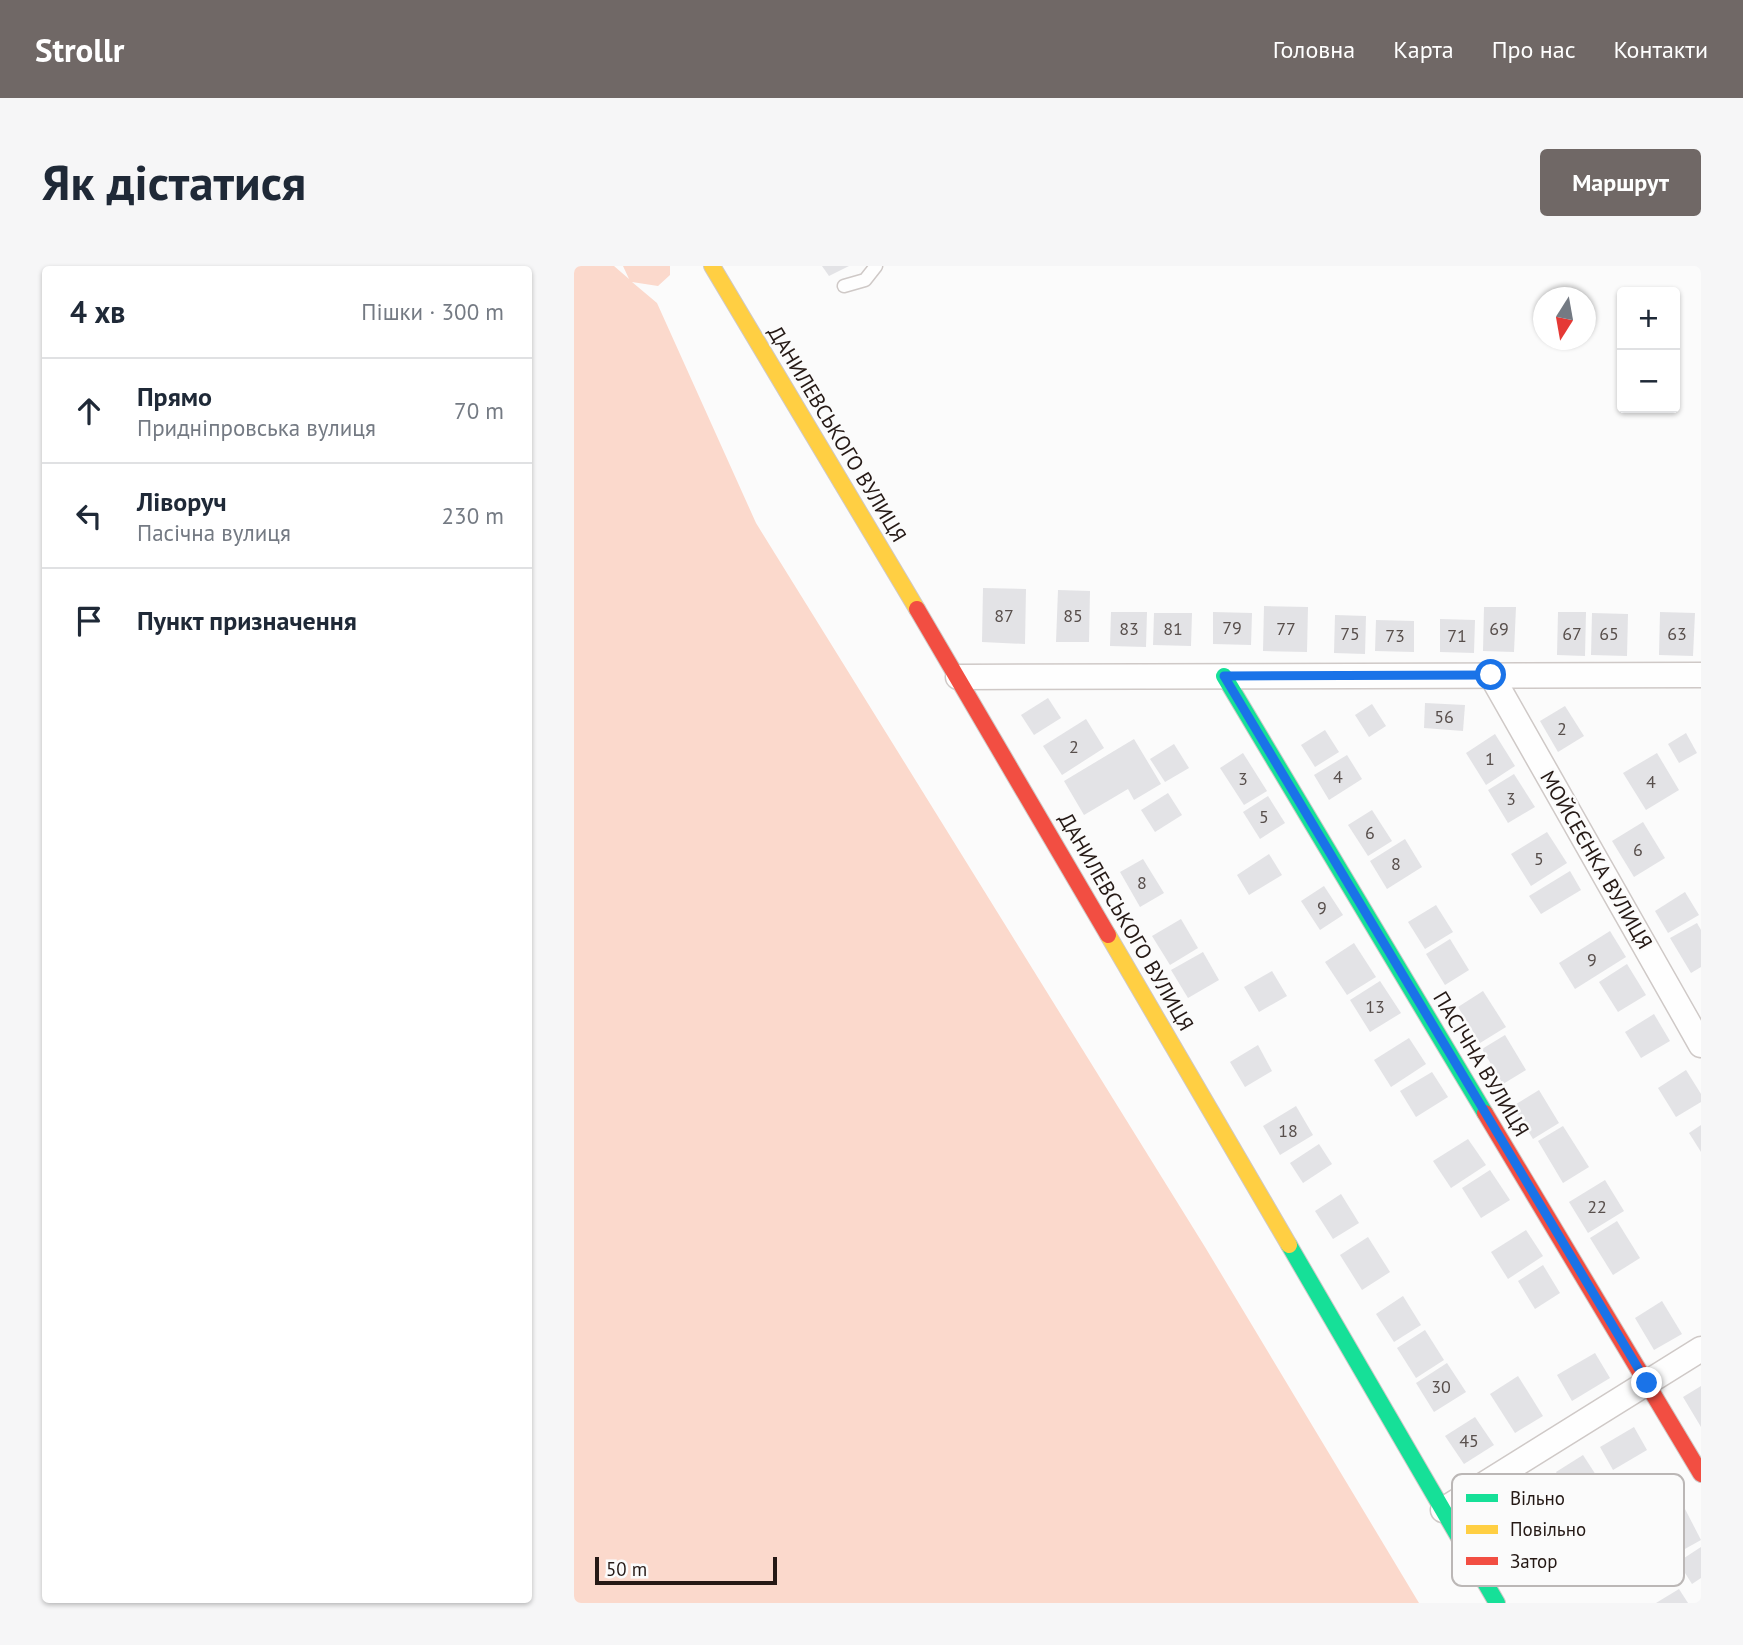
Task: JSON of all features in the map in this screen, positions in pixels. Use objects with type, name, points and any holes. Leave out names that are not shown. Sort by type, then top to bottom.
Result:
[{"type":"street","name":"ДАНИЛЕВСЬКОГО ВУЛИЦЯ","points":[[714,268],[958,677],[1452,1526]]},
{"type":"street","name":"МОЙСЕЄНКА ВУЛИЦЯ","points":[[1491,675],[1701,1045]]},
{"type":"street","points":[[958,677],[1701,675]]},
{"type":"street","name":"ПАСІЧНА ВУЛИЦЯ","points":[[1224,676],[1701,1474]]},
{"type":"street","points":[[1501,1474],[1701,1349]]},
{"type":"street","points":[[1443,1510],[1452,1504]]},
{"type":"street","name":"ДАНИЛЕВСЬКОГО ВУЛИЦЯ","points":[[1487,1586],[1497,1603]]},
{"type":"lane","points":[[844,286],[865,280],[876,266]]},
{"type":"shaded area","points":[[574,266],[614,266],[629,279],[623,266],[670,266],[670,275],[658,286],[632,282],[657,303],[756,523],[1205,1247],[1419,1603],[574,1603]]},
{"type":"building","points":[[822,266],[849,266],[829,276]]},
{"type":"building","points":[[983,588],[1026,589],[1025,644],[982,642]]},
{"type":"building","points":[[1058,590],[1090,591],[1089,642],[1056,642]]},
{"type":"building","points":[[1264,606],[1308,607],[1307,652],[1263,651]]},
{"type":"building","points":[[1484,607],[1516,607],[1514,652],[1483,651]]},
{"type":"building","points":[[1111,612],[1147,612],[1146,647],[1110,646]]},
{"type":"building","points":[[1213,612],[1252,613],[1251,645],[1213,644]]},
{"type":"building","points":[[1558,612],[1586,612],[1585,656],[1557,655]]},
{"type":"building","points":[[1660,612],[1695,613],[1693,656],[1659,655]]},
{"type":"building","points":[[1154,613],[1192,613],[1191,646],[1153,645]]},
{"type":"building","points":[[1592,613],[1628,614],[1627,656],[1591,655]]},
{"type":"building","points":[[1335,615],[1366,616],[1365,654],[1334,653]]},
{"type":"building","points":[[1440,619],[1475,620],[1474,653],[1440,652]]},
{"type":"building","points":[[1376,620],[1414,621],[1414,652],[1375,651]]},
{"type":"building","points":[[1048,698],[1061,718],[1034,735],[1021,715]]},
{"type":"building","points":[[1425,703],[1465,705],[1463,731],[1424,728]]},
{"type":"building","points":[[1372,704],[1386,726],[1369,737],[1355,715]]},
{"type":"building","points":[[1565,706],[1584,736],[1558,752],[1540,721]]},
{"type":"building","points":[[1086,719],[1104,748],[1062,775],[1043,746]]},
{"type":"building","points":[[1325,730],[1339,752],[1315,767],[1301,745]]},
{"type":"building","points":[[1686,733],[1697,753],[1679,763],[1668,744]]},
{"type":"building","points":[[1495,734],[1515,766],[1486,785],[1466,753]]},
{"type":"building","points":[[1134,739],[1161,784],[1134,800],[1128,789],[1084,815],[1064,781]]},
{"type":"building","points":[[1174,744],[1189,768],[1165,782],[1150,759]]},
{"type":"building","points":[[1243,753],[1267,791],[1244,805],[1220,768]]},
{"type":"building","points":[[1657,753],[1679,790],[1646,810],[1623,773]]},
{"type":"building","points":[[1347,755],[1362,779],[1329,800],[1314,775]]},
{"type":"building","points":[[1514,774],[1535,807],[1508,823],[1488,790]]},
{"type":"building","points":[[1168,793],[1182,815],[1155,832],[1141,810]]},
{"type":"building","points":[[1268,796],[1285,823],[1260,839],[1243,812]]},
{"type":"building","points":[[1372,810],[1392,841],[1368,856],[1348,825]]},
{"type":"building","points":[[1643,822],[1665,858],[1634,877],[1612,841]]},
{"type":"building","points":[[1547,832],[1567,863],[1531,886],[1511,854]]},
{"type":"building","points":[[1405,839],[1422,867],[1387,889],[1370,861]]},
{"type":"building","points":[[1269,854],[1282,875],[1249,895],[1237,875]]},
{"type":"building","points":[[1143,859],[1164,893],[1140,907],[1120,872]]},
{"type":"building","points":[[1570,871],[1581,890],[1541,914],[1529,896]]},
{"type":"building","points":[[1324,886],[1343,915],[1320,930],[1301,901]]},
{"type":"building","points":[[1685,892],[1699,915],[1668,933],[1655,911]]},
{"type":"building","points":[[1436,905],[1453,932],[1425,949],[1408,922]]},
{"type":"building","points":[[1181,919],[1198,948],[1170,965],[1152,936]]},
{"type":"building","points":[[1697,923],[1701,930],[1701,967],[1691,973],[1670,938]]},
{"type":"building","points":[[1610,931],[1626,957],[1575,989],[1559,963]]},
{"type":"building","points":[[1450,939],[1469,970],[1445,985],[1426,954]]},
{"type":"building","points":[[1354,943],[1376,977],[1347,995],[1325,962]]},
{"type":"building","points":[[1203,952],[1219,980],[1188,998],[1171,970]]},
{"type":"building","points":[[1627,964],[1646,995],[1618,1012],[1599,982]]},
{"type":"building","points":[[1272,971],[1287,996],[1259,1012],[1244,987]]},
{"type":"building","points":[[1380,981],[1401,1013],[1370,1032],[1350,1000]]},
{"type":"building","points":[[1483,991],[1506,1027],[1480,1043],[1458,1007]]},
{"type":"building","points":[[1654,1014],[1670,1041],[1641,1058],[1625,1032]]},
{"type":"building","points":[[1505,1035],[1526,1070],[1503,1084],[1482,1049]]},
{"type":"building","points":[[1409,1038],[1426,1064],[1391,1087],[1374,1060]]},
{"type":"building","points":[[1258,1045],[1272,1071],[1245,1087],[1230,1062]]},
{"type":"building","points":[[1686,1070],[1701,1094],[1701,1102],[1676,1117],[1658,1088]]},
{"type":"building","points":[[1432,1072],[1448,1097],[1416,1117],[1400,1091]]},
{"type":"building","points":[[1539,1090],[1559,1123],[1533,1139],[1513,1106]]},
{"type":"building","points":[[1296,1106],[1313,1135],[1280,1155],[1263,1126]]},
{"type":"building","points":[[1701,1125],[1701,1152],[1689,1133]]},
{"type":"building","points":[[1563,1126],[1589,1167],[1563,1183],[1538,1141]]},
{"type":"building","points":[[1468,1139],[1486,1165],[1451,1188],[1433,1161]]},
{"type":"building","points":[[1319,1144],[1332,1164],[1303,1183],[1290,1163]]},
{"type":"building","points":[[1490,1170],[1510,1200],[1481,1218],[1462,1188]]},
{"type":"building","points":[[1605,1180],[1624,1211],[1588,1233],[1569,1202]]},
{"type":"building","points":[[1341,1194],[1359,1223],[1333,1239],[1315,1211]]},
{"type":"building","points":[[1617,1221],[1640,1258],[1613,1275],[1590,1238]]},
{"type":"building","points":[[1526,1230],[1543,1256],[1508,1279],[1491,1252]]},
{"type":"building","points":[[1368,1237],[1390,1272],[1362,1290],[1340,1255]]},
{"type":"building","points":[[1543,1265],[1560,1293],[1535,1309],[1518,1281]]},
{"type":"building","points":[[1403,1296],[1421,1325],[1394,1342],[1376,1314]]},
{"type":"building","points":[[1662,1301],[1682,1334],[1654,1350],[1635,1318]]},
{"type":"building","points":[[1425,1330],[1444,1360],[1416,1378],[1397,1348]]},
{"type":"building","points":[[1595,1353],[1610,1378],[1572,1401],[1557,1375]]},
{"type":"building","points":[[1447,1363],[1466,1392],[1434,1412],[1416,1383]]},
{"type":"building","points":[[1518,1376],[1543,1416],[1515,1433],[1490,1394]]},
{"type":"building","points":[[1701,1386],[1701,1427],[1683,1397]]},
{"type":"building","points":[[1475,1417],[1494,1445],[1464,1464],[1445,1436]]},
{"type":"building","points":[[1634,1427],[1647,1450],[1613,1470],[1600,1447]]},
{"type":"building","points":[[1583,1455],[1595,1474],[1557,1474],[1556,1472]]},
{"type":"building","points":[[1684,1510],[1701,1540],[1684,1549]]},
{"type":"building","points":[[1701,1547],[1701,1578],[1692,1584],[1684,1571],[1684,1558]]},
{"type":"building","points":[[1679,1589],[1688,1603],[1656,1603]]},
{"type":"traffic: fast","points":[[1224,676],[1485,1113]]},
{"type":"traffic: fast","points":[[1289,1245],[1452,1526]]},
{"type":"traffic: fast","points":[[1487,1586],[1497,1603]]},
{"type":"traffic: slow","points":[[712,266],[917,609]]},
{"type":"traffic: slow","points":[[1108,935],[1289,1245]]},
{"type":"traffic: jam","points":[[917,609],[1108,935]]},
{"type":"traffic: jam","points":[[1485,1113],[1701,1474]]},
{"type":"route","points":[[1491,675],[1224,676],[1647,1383]]}]
